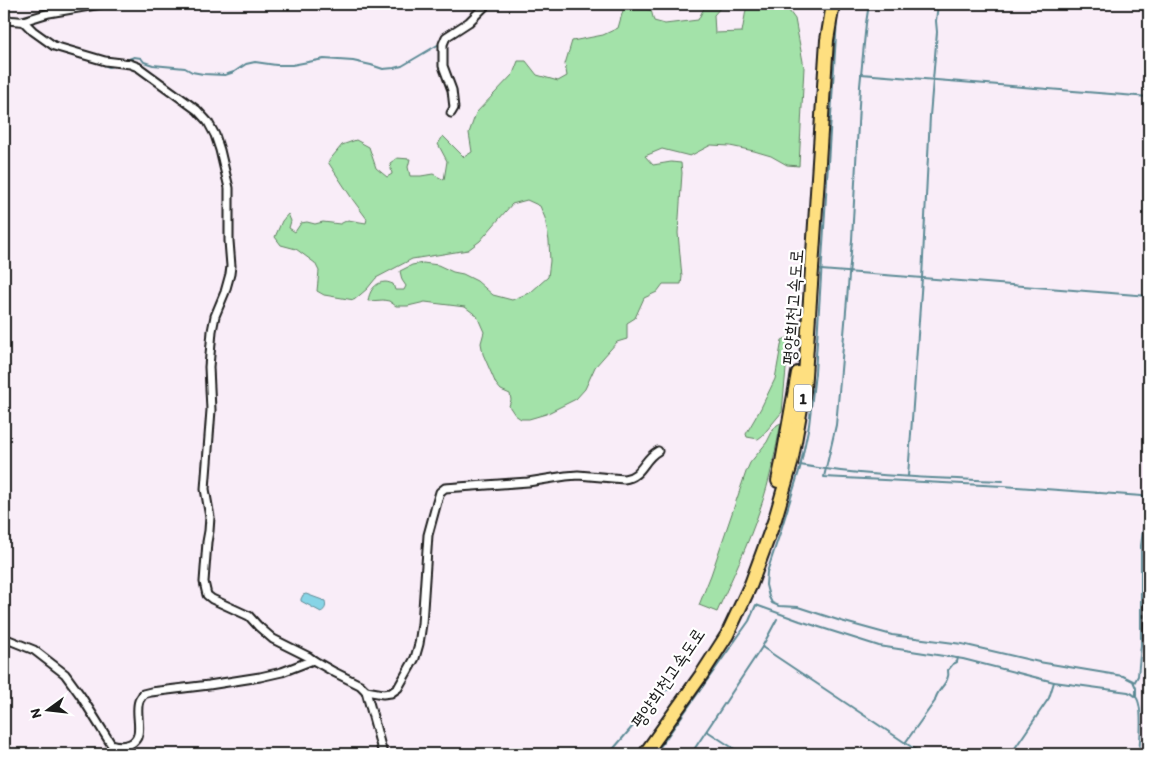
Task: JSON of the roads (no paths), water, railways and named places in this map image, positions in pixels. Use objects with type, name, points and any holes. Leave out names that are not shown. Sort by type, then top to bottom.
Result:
[{"type":"highway","name":"평양희천고속도로","points":[[638,754],[685,689],[717,638],[750,568],[768,517],[782,462],[799,372],[820,44],[826,4]]},
{"type":"highway","name":"평양희천고속도로","points":[[645,754],[702,674],[727,635],[751,584],[775,519],[791,464],[804,391],[828,40],[833,4]]},
{"type":"street","points":[[4,21],[23,21],[101,4]]},
{"type":"street","points":[[451,113],[454,108],[454,100],[443,66],[443,44],[446,37],[469,22],[487,4]]},
{"type":"street","points":[[23,21],[33,31],[54,46],[105,61],[122,62],[138,67],[197,110],[208,122],[224,166],[229,188],[231,266],[225,292],[215,316],[209,367],[211,410],[205,489],[210,517],[205,572],[207,595],[249,616],[273,639],[360,685],[366,691],[383,754]]},
{"type":"street","points":[[366,691],[383,694],[392,693],[398,688],[415,658],[422,624],[428,535],[440,492],[445,488],[528,482],[556,477],[624,479],[634,476],[647,460],[658,452]]},
{"type":"street","points":[[1149,552],[1149,675]]},
{"type":"street","points":[[4,638],[34,650],[65,674],[111,744],[116,746],[127,746],[136,740],[138,734],[139,700],[143,694],[260,677],[282,672],[313,660]]},
{"type":"water","points":[[306,594],[325,601],[324,610],[321,612],[301,601],[303,595]]},
{"type":"waterway","points":[[488,7],[494,4]]},
{"type":"waterway","points":[[536,4],[554,6],[563,4]]},
{"type":"waterway","points":[[806,4],[810,7]]},
{"type":"waterway","points":[[869,4],[860,86],[852,240],[836,425],[824,477],[1003,486],[1142,496],[1147,500],[1141,546],[1141,645],[1138,676],[1134,683]]},
{"type":"waterway","points":[[908,476],[938,4]]},
{"type":"waterway","points":[[837,19],[815,373],[809,425],[800,468],[767,572],[766,585],[769,597],[772,603],[779,606],[798,607],[892,635],[962,644],[1039,662],[1123,676],[1133,681],[1136,688],[1136,696]]},
{"type":"waterway","points":[[41,41],[51,49],[75,56]]},
{"type":"waterway","points":[[124,61],[134,57],[141,58],[144,62],[153,65],[185,68],[192,72],[203,74],[225,75],[234,72],[246,64],[255,62],[292,65],[324,59],[353,61],[383,69],[402,66],[441,43]]},
{"type":"waterway","points":[[94,61],[109,67],[118,65]]},
{"type":"waterway","points":[[861,74],[1149,97]]},
{"type":"waterway","points":[[821,270],[1149,296]]},
{"type":"waterway","points":[[800,465],[876,475],[1003,481]]},
{"type":"waterway","points":[[655,754],[749,621],[756,605],[879,646],[963,659],[1054,682],[1129,692],[1135,696],[1140,706],[1139,754]]},
{"type":"waterway","points":[[691,754],[762,647],[777,619]]},
{"type":"waterway","points":[[762,647],[922,754]]},
{"type":"waterway","points":[[905,743],[935,701],[947,679],[948,670],[957,662],[958,658]]},
{"type":"waterway","points":[[1011,754],[1049,698],[1054,682]]},
{"type":"waterway","points":[[609,754],[663,691],[670,689]]},
{"type":"waterway","points":[[707,731],[742,754]]}]
